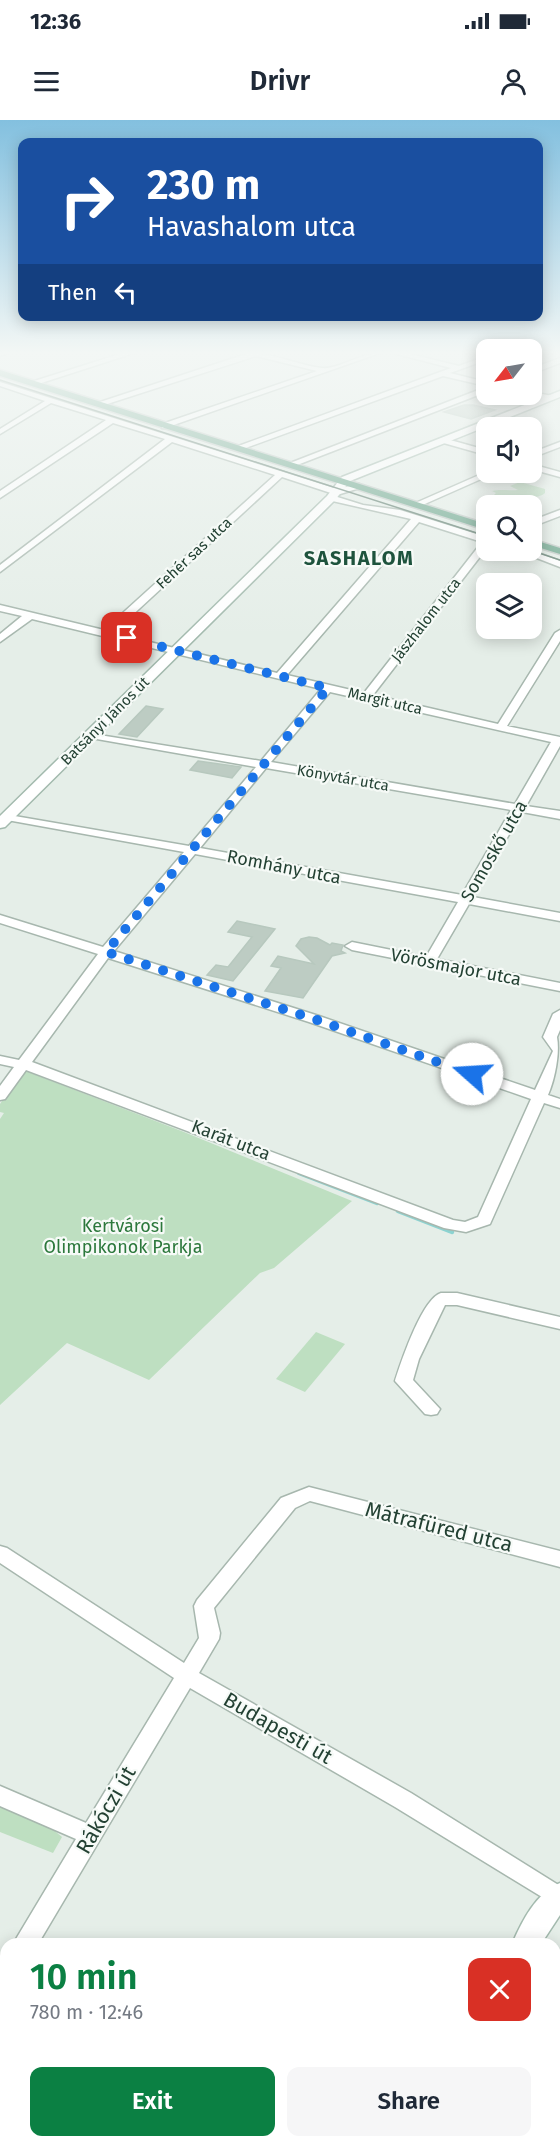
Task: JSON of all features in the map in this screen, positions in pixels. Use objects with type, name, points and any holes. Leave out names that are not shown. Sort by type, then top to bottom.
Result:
[{"type":"main road","points":[[237,448],[285,469],[342,482],[476,524]]},
{"type":"main road","points":[[542,545],[560,551]]},
{"type":"street","points":[[0,495],[71,448]]},
{"type":"street","points":[[0,569],[159,448]]},
{"type":"street","points":[[207,448],[285,469],[334,495],[417,518],[476,538]]},
{"type":"street","points":[[285,469],[339,448]]},
{"type":"street","points":[[342,482],[425,448]]},
{"type":"street","name":"Fehér sas utca","points":[[107,633],[285,469]]},
{"type":"street","points":[[542,469],[560,475]]},
{"type":"street","points":[[415,505],[476,479]]},
{"type":"street","points":[[0,481],[18,483]]},
{"type":"street","name":"Batsányi János út","points":[[4,820],[334,495],[342,482]]},
{"type":"street","points":[[334,495],[358,487]]},
{"type":"street","points":[[542,520],[560,513]]},
{"type":"street","points":[[280,676],[417,518]]},
{"type":"street","name":"Jászhalom utca","points":[[366,697],[476,554]]},
{"type":"street","points":[[542,558],[560,564]]},
{"type":"street","name":"Margit utca","points":[[0,608],[328,688],[559,741]]},
{"type":"street","points":[[0,639],[30,615]]},
{"type":"street","points":[[501,727],[560,633]]},
{"type":"street","points":[[0,1096],[106,952],[328,688]]},
{"type":"street","name":"Könyvtár utca","points":[[91,735],[560,815]]},
{"type":"street","name":"Somoskő utca","points":[[429,962],[559,741]]},
{"type":"street","name":"Romhány utca","points":[[4,820],[192,850],[560,917]]},
{"type":"street","points":[[0,920],[314,1019],[560,1104]]},
{"type":"street","name":"Vörösmajor utca","points":[[352,946],[560,987]]},
{"type":"street","points":[[540,1098],[560,1051],[550,1037],[560,1014]]},
{"type":"street","name":"Karát utca","points":[[0,1060],[23,1064],[460,1227],[472,1226],[484,1220],[540,1098]]},
{"type":"street","points":[[431,1408],[404,1381],[410,1359],[436,1304],[441,1299],[457,1299],[560,1323]]},
{"type":"street","name":"Rákóczi út","points":[[29,1938],[209,1640],[210,1633],[204,1606],[288,1503],[309,1494],[318,1496]]},
{"type":"street","name":"Mátrafüred utca","points":[[318,1496],[560,1559]]},
{"type":"street","name":"Budapesti út","points":[[0,1553],[187,1676],[404,1800],[560,1897]]},
{"type":"street","points":[[0,1796],[92,1836]]},
{"type":"street","points":[[529,1938],[543,1914],[560,1897]]},
{"type":"green space","points":[[524,483],[545,489],[545,493],[541,495],[494,495],[496,493],[492,491],[518,490],[510,486]]},
{"type":"green space","name":"Kertvárosi Olimpikonok Parkja","points":[[23,1070],[184,1132],[352,1201],[274,1268],[260,1273],[149,1380],[67,1343],[0,1405],[0,1119],[4,1113],[0,1112],[0,1104]]},
{"type":"green space","points":[[316,1332],[345,1344],[305,1392],[276,1379]]},
{"type":"green space","points":[[0,1806],[50,1827],[62,1837],[53,1853],[0,1832]]},
{"type":"building","points":[[146,706],[163,709],[137,737],[119,734]]},
{"type":"building","points":[[198,761],[241,767],[232,778],[190,770]]},
{"type":"building","points":[[237,921],[275,929],[233,981],[207,975],[216,965],[228,967],[252,937],[228,932]]},
{"type":"building","points":[[317,938],[330,945],[332,943],[343,945],[341,951],[345,953],[332,956],[303,998],[265,991],[281,968],[271,966],[278,956],[314,964],[296,946],[301,939]]},
{"type":"waterway","points":[[299,1173],[377,1203]]},
{"type":"waterway","points":[[398,1211],[452,1232]]},
{"type":"tram line","points":[[211,448],[476,533]]},
{"type":"tram line","points":[[542,554],[560,560]]},
{"type":"district","name":"SASHALOM","points":[[359,558]]},
{"type":"route","points":[[127,638],[328,688],[106,952],[314,1019],[472,1074]]}]
